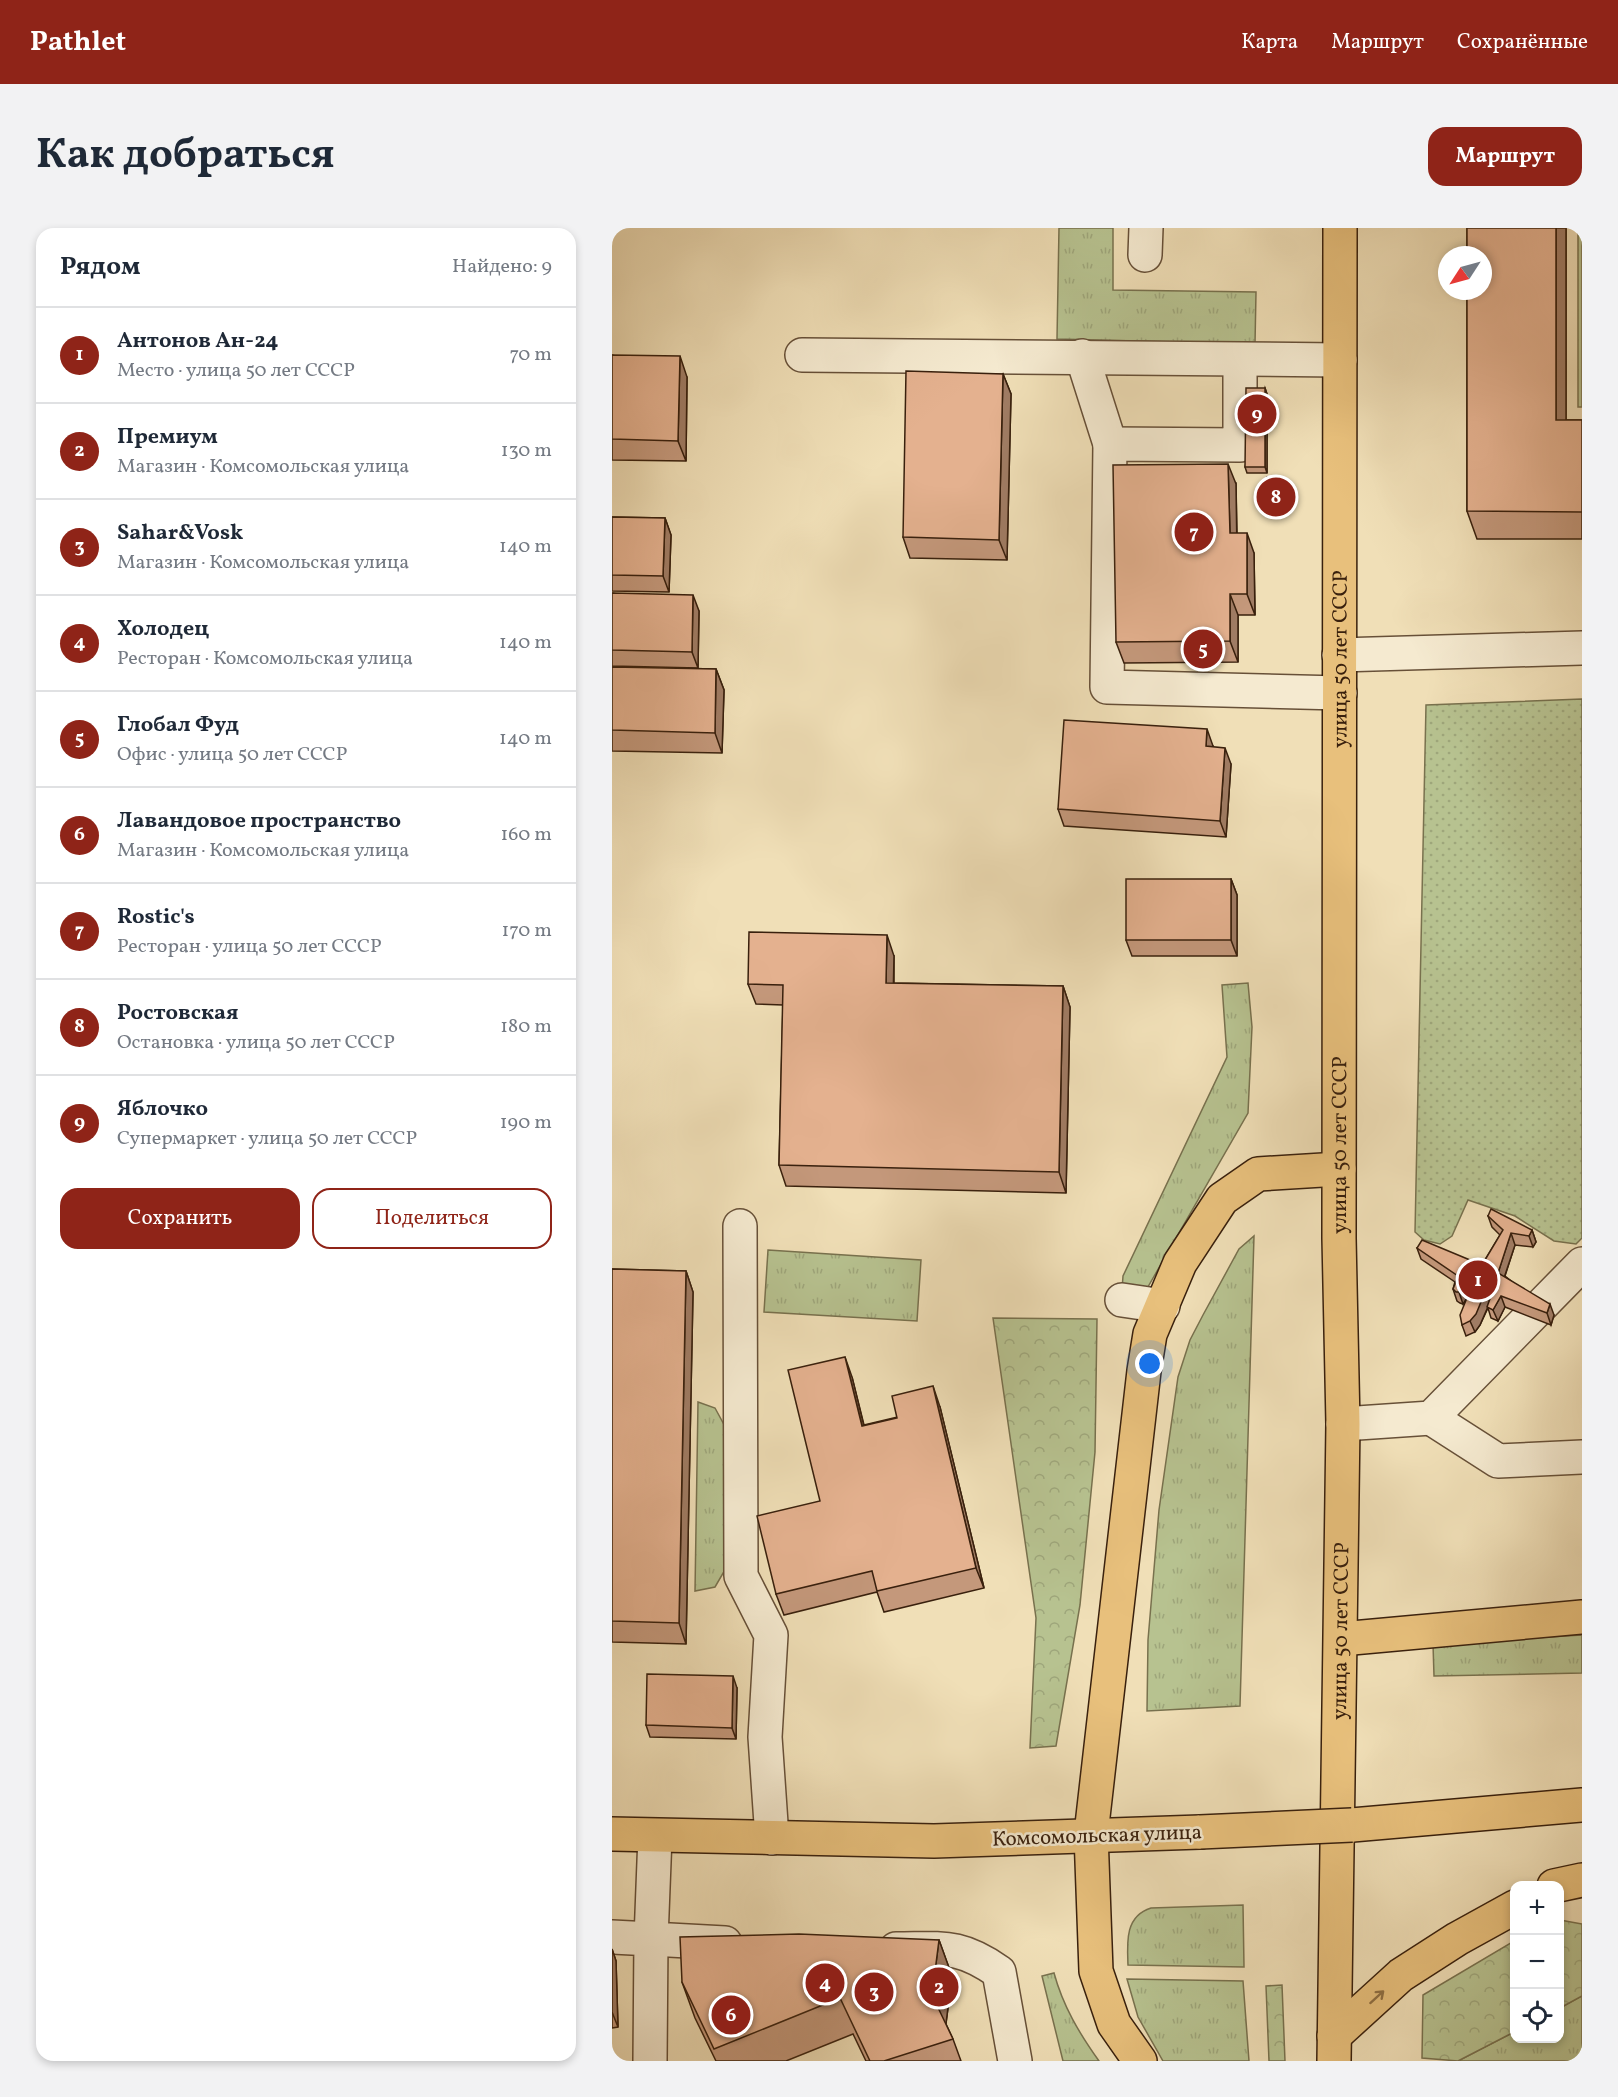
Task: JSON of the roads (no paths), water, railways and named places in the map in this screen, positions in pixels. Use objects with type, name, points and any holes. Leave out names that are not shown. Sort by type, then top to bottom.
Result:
[{"type":"main road","name":"улица 50 лет СССР","points":[[1334,2049],[1343,1424],[1339,1169],[1340,228]]},
{"type":"main road","points":[[1140,2061],[1114,2024],[1096,1971],[1091,1834],[1150,1334],[1180,1263],[1222,1199],[1258,1174],[1339,1169]]},
{"type":"main road","points":[[1341,1639],[1582,1617]]},
{"type":"main road","name":"Комсомольская улица","points":[[612,1834],[934,1841],[1352,1825],[1582,1804]]},
{"type":"main road","points":[[1564,1884],[1582,1880]]},
{"type":"main road","points":[[1334,2049],[1401,1975],[1457,1939],[1510,1910]]},
{"type":"lane","points":[[802,355],[1082,357],[1240,361],[1340,360]]},
{"type":"lane","points":[[1082,357],[1110,444],[1107,687],[1340,693]]},
{"type":"lane","points":[[1110,444],[1240,445],[1240,361]]},
{"type":"lane","points":[[1340,655],[1582,648]]},
{"type":"lane","points":[[740,1226],[741,1576],[771,1635],[765,1737],[772,1838]]},
{"type":"lane","points":[[1431,1418],[1582,1264]]},
{"type":"lane","points":[[1122,1300],[1162,1306]]},
{"type":"lane","points":[[1343,1424],[1431,1418],[1498,1461],[1582,1457]]},
{"type":"lane","points":[[650,2061],[655,1836]]},
{"type":"lane","points":[[612,1937],[757,1945]]},
{"type":"lane","points":[[871,1949],[954,1948],[981,1959],[999,1972],[1015,2061]]},
{"type":"place","name":"Яблочко","points":[[1257,414]]},
{"type":"place","name":"Ростовская","points":[[1276,497]]},
{"type":"place","name":"Rostic's","points":[[1194,532]]},
{"type":"place","name":"Глобал Фуд","points":[[1203,649]]},
{"type":"place","name":"Антонов Ан-24","points":[[1478,1280]]},
{"type":"place","name":"Холодец","points":[[825,1983]]},
{"type":"place","name":"Премиум","points":[[939,1987]]},
{"type":"place","name":"Sahar&Vosk","points":[[874,1992]]},
{"type":"place","name":"Лавандовое пространство","points":[[731,2015]]}]
